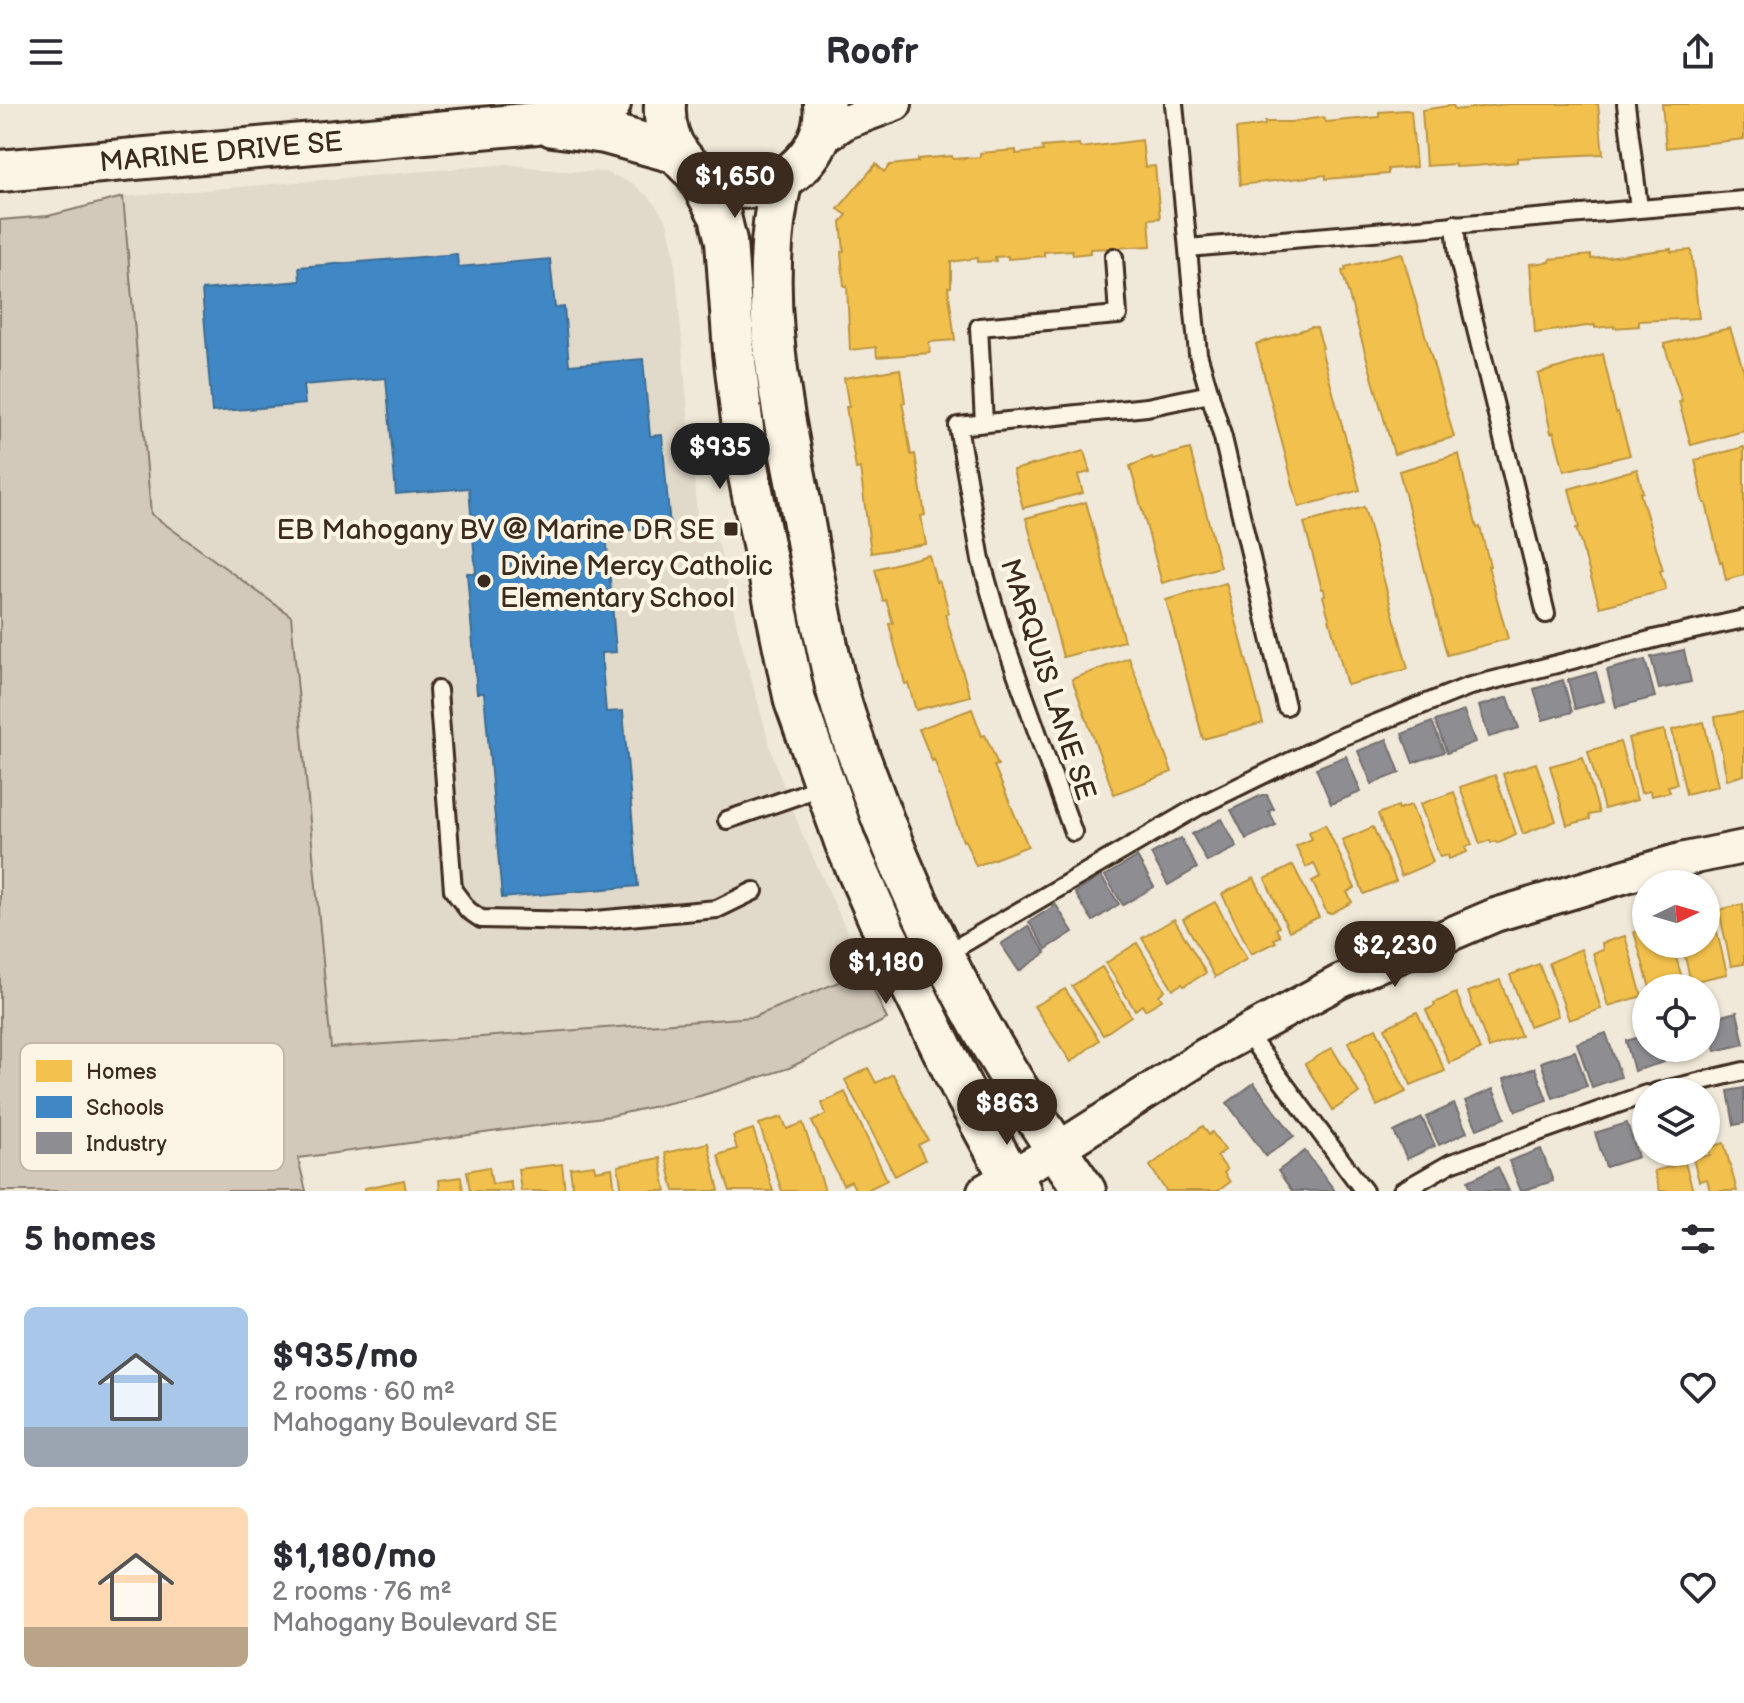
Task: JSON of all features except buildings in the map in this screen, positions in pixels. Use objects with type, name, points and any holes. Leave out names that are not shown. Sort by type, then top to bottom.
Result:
[{"type":"street","name":"MARINE DRIVE SE","points":[[0,171],[537,123],[610,104]]},
{"type":"street","points":[[665,104],[668,132],[720,216],[726,241],[734,352],[748,471],[795,701],[888,836],[942,956],[988,1043],[1085,1191]]},
{"type":"street","points":[[895,104],[846,122],[822,122],[804,163],[782,179],[774,214],[770,286],[775,345],[786,434],[836,684],[846,844],[885,933],[964,1092],[1005,1186],[1056,1150],[1245,1031],[1339,982],[1495,915],[1680,860],[1744,847]]},
{"type":"street","name":"MARINE DRIVE SE","points":[[537,123],[605,133],[686,162],[715,183],[738,188],[761,187],[782,179]]},
{"type":"lane","points":[[1174,104],[1198,354],[1223,438],[1286,706]]},
{"type":"lane","points":[[1626,104],[1639,208]]},
{"type":"lane","points":[[1188,248],[1744,200]]},
{"type":"lane","points":[[1455,224],[1458,256],[1546,614]]},
{"type":"lane","points":[[984,423],[979,327],[1118,315],[1114,257]]},
{"type":"lane","name":"MARQUIS LANE SE","points":[[1073,832],[1002,634],[981,560],[958,426],[1147,407],[1210,394]]},
{"type":"lane","points":[[942,956],[1199,806],[1334,740],[1467,687],[1744,619]]},
{"type":"lane","points":[[438,690],[453,890],[468,910],[481,919],[584,921],[717,909],[754,891]]},
{"type":"lane","points":[[727,820],[844,776]]},
{"type":"lane","points":[[1245,1031],[1364,1191]]},
{"type":"lane","points":[[1715,1078],[1744,1071]]},
{"type":"lane","points":[[1402,1191],[1451,1163],[1632,1099]]},
{"type":"shaded area","name":"Divine Mercy Catholic Elementary School","points":[[507,164],[559,171],[605,172],[632,183],[653,201],[667,222],[674,252],[697,515],[719,545],[740,638],[774,760],[801,831],[865,971],[754,1017],[331,1048],[291,617],[151,514],[123,197]]},
{"type":"shaded area","points":[[123,197],[151,514],[291,616],[331,1048],[754,1017],[865,971],[887,1019],[789,1068],[700,1096],[611,1116],[298,1158],[306,1191],[0,1191],[0,220],[48,216]]},
{"type":"place","name":"EB Mahogany BV @ Marine DR SE","points":[[731,529]]},
{"type":"place","name":"Divine Mercy Catholic Elementary School","points":[[484,581]]}]
